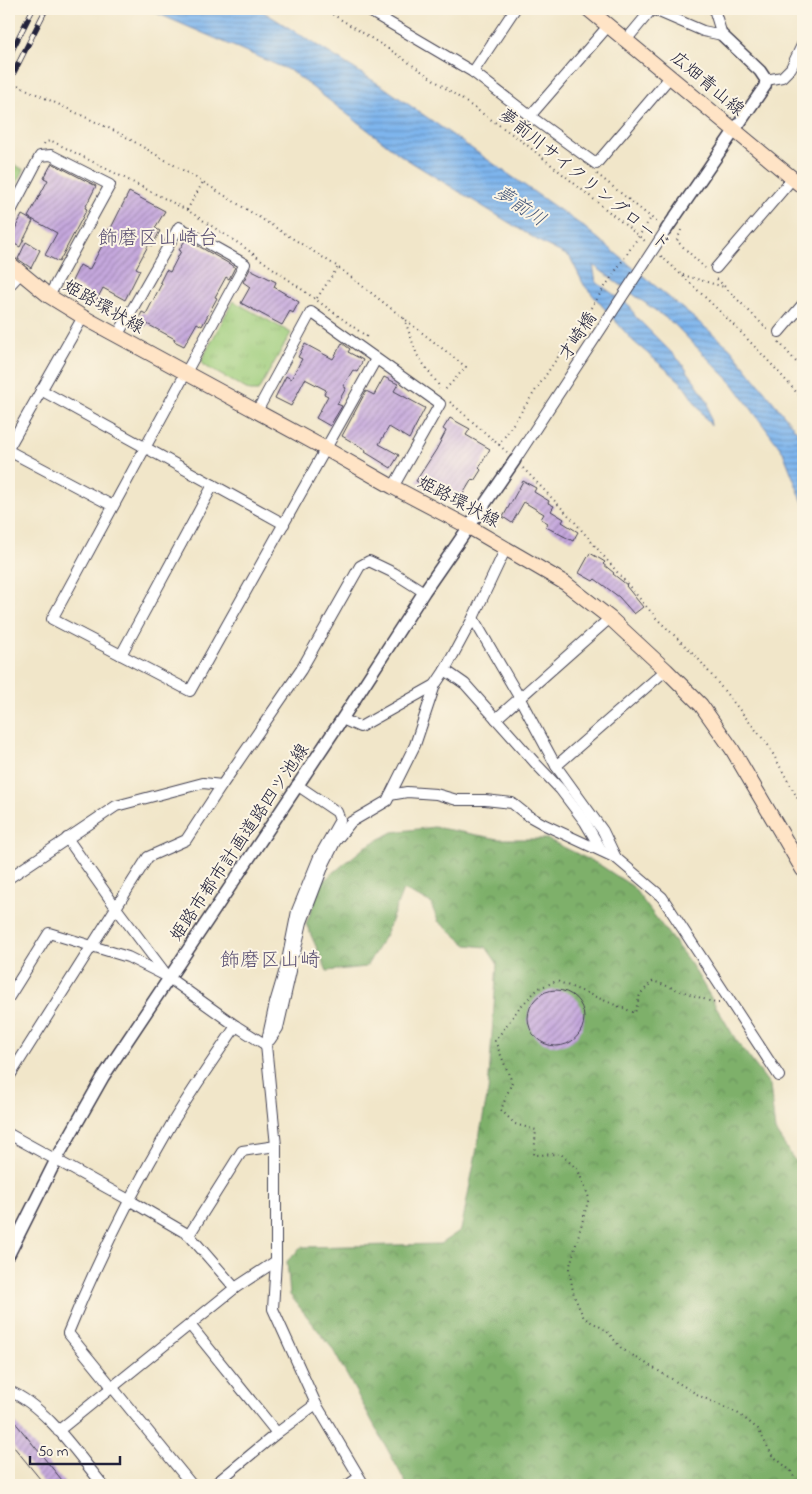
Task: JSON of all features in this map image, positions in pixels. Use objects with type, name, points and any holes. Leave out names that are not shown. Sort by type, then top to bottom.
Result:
[{"type":"main road","name":"広畑青山線","points":[[588,9],[627,39],[798,183]]},
{"type":"main road","name":"姫路環状線","points":[[9,263],[48,296],[82,318],[469,527],[565,583],[610,618],[701,705],[732,749],[803,870]]},
{"type":"street","points":[[366,9],[473,72],[596,164],[671,76]]},
{"type":"street","points":[[473,72],[514,9]]},
{"type":"street","points":[[627,39],[652,9],[703,31],[722,35]]},
{"type":"street","points":[[669,226],[765,86],[766,80],[760,71],[722,35],[714,9]]},
{"type":"street","points":[[530,116],[609,25]]},
{"type":"street","points":[[766,80],[782,78],[791,68],[803,42]]},
{"type":"street","points":[[9,215],[40,156],[51,155],[110,185],[48,296]]},
{"type":"street","points":[[714,273],[798,183]]},
{"type":"street","name":"才崎橋","points":[[515,460],[669,226]]},
{"type":"street","points":[[117,336],[179,227],[245,264],[52,619],[190,691],[376,359]]},
{"type":"street","points":[[9,286],[21,273]]},
{"type":"street","points":[[779,332],[803,304]]},
{"type":"street","points":[[256,412],[311,312],[440,404],[392,487]]},
{"type":"street","points":[[82,318],[9,449],[113,506]]},
{"type":"street","points":[[41,390],[284,524]]},
{"type":"street","name":"姫路市都市計画道路四ツ池線","points":[[9,1254],[56,1160],[103,1077],[342,719],[424,592],[515,460]]},
{"type":"street","points":[[121,655],[213,485]]},
{"type":"street","points":[[266,1045],[278,1028],[302,922],[325,862],[335,842],[351,822],[387,801],[416,745],[435,685],[473,618],[506,548]]},
{"type":"street","points":[[9,1077],[91,945],[117,909],[148,857],[186,840],[301,670],[360,566],[369,562],[394,573],[424,592]]},
{"type":"street","points":[[473,618],[519,697],[556,766],[564,786],[603,852]]},
{"type":"street","points":[[496,718],[610,618]]},
{"type":"street","points":[[445,670],[466,684],[496,718],[564,786],[603,831],[616,858]]},
{"type":"street","points":[[556,766],[666,670]]},
{"type":"street","points":[[342,719],[360,726],[435,685]]},
{"type":"street","points":[[9,878],[116,806],[203,783],[222,785]]},
{"type":"street","points":[[297,785],[337,812],[340,820],[319,857],[297,910],[286,966],[275,1003],[266,1045],[276,1146],[276,1261],[273,1309],[316,1404],[360,1481],[348,1485]]},
{"type":"street","points":[[390,795],[407,792],[436,794],[457,800],[485,800],[512,803],[533,818],[616,858],[662,897],[779,1076]]},
{"type":"street","points":[[67,838],[169,978]]},
{"type":"street","points":[[9,997],[48,933],[128,956],[169,978],[266,1045]]},
{"type":"street","points":[[192,1485],[68,1333],[91,1275],[129,1200],[172,1123],[236,1026]]},
{"type":"street","points":[[9,1134],[189,1235],[235,1288]]},
{"type":"street","points":[[189,1235],[242,1151],[276,1146]]},
{"type":"street","points":[[58,1431],[235,1288],[276,1261]]},
{"type":"street","points":[[190,1324],[277,1432]]},
{"type":"street","points":[[9,1391],[34,1407],[58,1431],[103,1485]]},
{"type":"street","points":[[214,1485],[277,1432],[316,1404]]},
{"type":"path","name":"夢前川サイクリングロード","points":[[324,9],[395,53],[522,141],[645,242]]},
{"type":"path","points":[[9,81],[119,133],[203,182],[338,267],[466,367],[440,394]]},
{"type":"path","points":[[40,156],[45,142],[52,141],[187,210],[241,245],[371,340]]},
{"type":"path","points":[[596,164],[595,173],[651,218],[659,224],[666,215],[669,226],[681,229],[677,241],[714,273],[774,336],[803,370]]},
{"type":"path","points":[[187,210],[203,182]]},
{"type":"path","points":[[499,445],[651,218]]},
{"type":"path","name":"夢前川サイクリングロード","points":[[660,255],[745,334],[803,400]]},
{"type":"path","points":[[316,299],[338,267]]},
{"type":"path","points":[[681,274],[726,287]]},
{"type":"path","points":[[404,317],[416,354],[438,384],[440,394]]},
{"type":"path","points":[[433,388],[440,394]]},
{"type":"path","points":[[448,400],[515,460],[573,520],[658,619],[696,656],[768,745],[803,808]]},
{"type":"path","points":[[731,1002],[715,1003],[653,981],[640,994],[635,1013],[557,981],[539,988],[519,1008],[495,1041],[512,1082],[501,1110],[515,1124],[536,1130],[534,1155],[561,1154],[578,1170],[589,1198],[569,1270],[574,1296],[584,1318],[606,1330],[622,1349],[700,1396],[738,1414],[758,1429],[772,1454],[791,1471],[798,1485]]},
{"type":"green space","points":[[9,161],[24,170],[9,198]]},
{"type":"green space","points":[[233,301],[291,333],[258,391],[250,391],[203,365],[202,359]]},
{"type":"green space","points":[[434,827],[499,839],[547,839],[600,865],[632,886],[691,964],[736,1040],[770,1085],[775,1131],[803,1173],[803,1485],[407,1485],[332,1348],[290,1295],[287,1261],[302,1247],[440,1244],[461,1230],[488,1092],[497,963],[486,947],[467,945],[438,921],[430,902],[403,890],[385,936],[366,967],[327,971],[306,924],[322,882],[365,847],[393,832]]},
{"type":"water","name":"夢前川","points":[[147,9],[259,9],[385,88],[584,227],[730,348],[803,439],[803,503],[783,452],[733,384],[674,324],[593,265],[596,282],[630,306],[635,316],[680,361],[708,402],[711,426],[681,382],[633,341],[584,285],[570,257],[542,243],[403,157],[291,71]]},
{"type":"building","points":[[52,163],[96,186],[85,208],[87,209],[59,262],[45,255],[57,233],[28,217],[48,180],[44,178]]},
{"type":"building","points":[[129,192],[165,211],[155,228],[160,231],[152,246],[149,244],[136,268],[140,270],[125,300],[103,288],[95,303],[85,297],[88,292],[71,283],[80,265],[89,270],[103,244],[101,243],[110,230]]},
{"type":"building","points":[[22,215],[33,221],[20,247],[9,241]]},
{"type":"building","points":[[186,239],[235,267],[229,279],[226,277],[202,326],[197,323],[184,346],[147,324],[146,327],[137,322],[142,312],[146,314],[162,283],[160,282],[166,270],[170,272]]},
{"type":"building","points":[[26,242],[40,250],[31,268],[18,259]]},
{"type":"building","points":[[250,269],[276,282],[274,287],[299,302],[293,313],[290,311],[282,325],[241,303],[250,287],[243,282]]},
{"type":"building","points":[[342,343],[350,349],[348,352],[363,360],[357,372],[353,370],[343,386],[346,388],[337,404],[342,406],[330,426],[316,418],[328,396],[324,394],[326,390],[305,379],[291,406],[275,398],[286,376],[291,379],[302,359],[298,357],[305,344],[333,359]]},
{"type":"building","points":[[384,377],[398,384],[394,391],[425,408],[409,439],[389,427],[379,444],[399,455],[391,468],[342,436],[366,391],[374,395]]},
{"type":"building","points":[[450,418],[470,429],[466,435],[490,449],[479,468],[481,470],[474,481],[472,479],[457,504],[416,481],[436,450],[446,431],[443,429]]},
{"type":"building","points":[[523,481],[536,488],[534,492],[554,506],[551,511],[564,519],[562,522],[578,532],[573,541],[546,527],[548,523],[541,519],[544,514],[524,502],[512,523],[503,517]]},
{"type":"building","points":[[590,553],[605,562],[603,564],[627,585],[643,607],[634,614],[619,597],[595,579],[593,581],[579,573]]},
{"type":"building","points":[[550,990],[562,990],[572,994],[580,1002],[584,1018],[580,1034],[572,1042],[562,1046],[550,1046],[540,1042],[532,1034],[528,1024],[528,1012],[532,1002],[540,994]]},
{"type":"building","points":[[9,1415],[66,1485],[45,1485],[9,1441]]},
{"type":"railway","points":[[9,56],[33,9]]},
{"type":"railway","points":[[9,82],[46,9]]},
{"type":"district","name":"飾磨区山崎台","points":[[158,237]]},
{"type":"district","name":"飾磨区山崎","points":[[270,959]]}]
